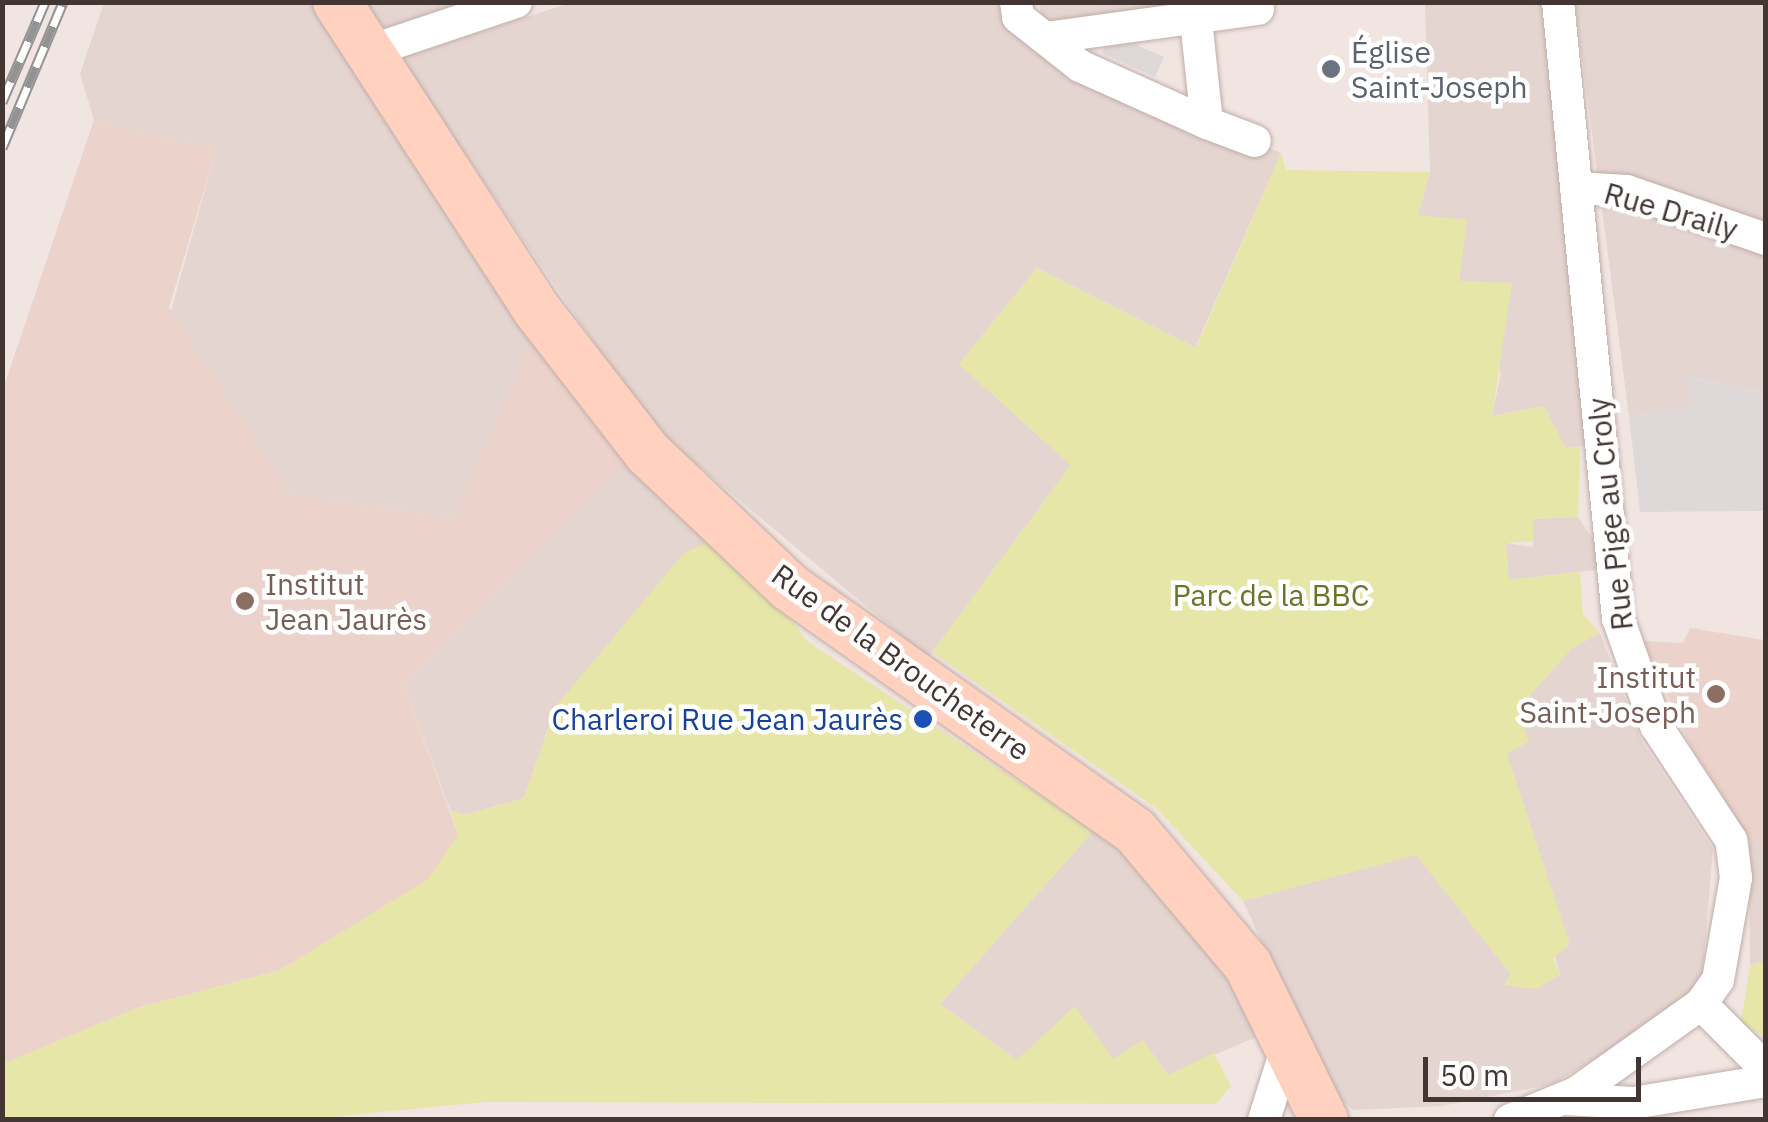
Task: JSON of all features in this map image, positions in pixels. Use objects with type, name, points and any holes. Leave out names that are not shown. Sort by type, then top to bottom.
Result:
[{"type":"main road","name":"Rue de la Broucheterre","points":[[338,2],[374,50],[537,310],[648,453],[789,588],[1135,831],[1248,965],[1324,1120]]},
{"type":"street","points":[[374,50],[516,2]]},
{"type":"street","points":[[1016,2],[1018,16],[1080,66],[1255,141]]},
{"type":"street","name":"Rue Pige au Croly","points":[[1558,2],[1618,618],[1656,726],[1731,840],[1728,941],[1701,1004]]},
{"type":"street","points":[[1046,38],[1195,10],[1258,9]]},
{"type":"street","points":[[1195,10],[1207,123]]},
{"type":"street","name":"Rue Draily","points":[[1576,188],[1627,191],[1766,239]]},
{"type":"street","points":[[1510,1120],[1565,1100],[1701,1004],[1766,1070]]},
{"type":"street","points":[[1264,1120],[1288,1044]]},
{"type":"street","points":[[1565,1100],[1614,1105],[1766,1081]]},
{"type":"shaded area","points":[[104,3],[336,3],[546,322],[454,518],[290,495],[165,332],[216,150],[94,120],[80,74]]},
{"type":"shaded area","points":[[345,3],[504,3],[396,35]]},
{"type":"shaded area","points":[[570,3],[996,3],[1064,52],[1281,153],[1195,348],[1037,268],[959,364],[1071,465],[928,658],[651,426],[399,58]]},
{"type":"shaded area","points":[[1039,3],[1182,3],[1046,38]]},
{"type":"shaded area","points":[[1425,3],[1553,3],[1601,443],[1565,448],[1544,406],[1492,416],[1501,373],[1418,215],[1430,172]]},
{"type":"shaded area","points":[[1575,3],[1765,3],[1765,393],[1687,376],[1694,407],[1629,416]]},
{"type":"shaded area","points":[[1111,34],[1164,57],[1155,77],[1102,53]]},
{"type":"shaded area","name":"Institut Jean Jaurès","points":[[94,120],[216,150],[169,308],[290,495],[454,518],[527,349],[555,333],[638,453],[404,685],[458,835],[428,880],[280,970],[137,1008],[3,1064],[3,389]]},
{"type":"shaded area","points":[[1686,376],[1765,393],[1765,511],[1640,512],[1629,416],[1693,407]]},
{"type":"shaded area","points":[[638,453],[729,531],[556,706],[524,798],[464,815],[450,810],[404,685]]},
{"type":"shaded area","points":[[1578,517],[1613,568],[1508,580],[1506,543],[1533,547],[1532,519]]},
{"type":"shaded area","name":"Institut Saint-Joseph","points":[[1690,628],[1765,640],[1765,842],[1749,839],[1690,745],[1643,641],[1683,643]]},
{"type":"shaded area","points":[[1600,633],[1641,740],[1713,849],[1702,979],[1682,1006],[1553,1084],[1442,1106],[1354,1110],[1330,1093],[1243,901],[1416,854],[1511,974],[1505,984],[1560,976],[1507,754],[1516,710],[1572,648]]},
{"type":"shaded area","points":[[1100,823],[1208,940],[1256,1037],[1168,1075],[1113,1059],[1017,1060],[940,1004]]},
{"type":"shaded area","points":[[1749,839],[1766,842],[1765,961],[1750,965]]},
{"type":"green space","name":"Parc de la BBC","points":[[1281,153],[1286,170],[1430,172],[1418,215],[1467,220],[1459,281],[1512,283],[1492,416],[1544,406],[1565,447],[1580,447],[1578,517],[1533,519],[1533,541],[1506,543],[1509,580],[1580,572],[1583,614],[1600,633],[1572,648],[1517,710],[1529,741],[1507,754],[1570,945],[1553,958],[1560,975],[1536,989],[1505,985],[1511,974],[1416,855],[1243,901],[1156,808],[932,652],[1071,465],[959,364],[1037,268],[1196,348]]},
{"type":"green space","points":[[729,531],[807,641],[1093,831],[940,1004],[1017,1060],[1075,1006],[1113,1059],[1143,1040],[1168,1075],[1214,1053],[1231,1086],[1216,1104],[485,1102],[301,1120],[3,1120],[2,1064],[137,1008],[280,970],[427,880],[458,835],[450,810],[464,815],[524,798],[556,706],[683,554]]},
{"type":"green space","points":[[1765,961],[1765,1037],[1741,1022],[1750,965]]},
{"type":"railway","points":[[2,102],[45,2]]},
{"type":"railway","points":[[2,148],[63,2]]},
{"type":"place","name":"Église Saint-Joseph","points":[[1331,69]]},
{"type":"place","name":"Institut Jean Jaurès","points":[[245,601]]},
{"type":"place","name":"Institut Saint-Joseph","points":[[1716,694]]},
{"type":"place","name":"Charleroi Rue Jean Jaurès","points":[[923,719]]}]
